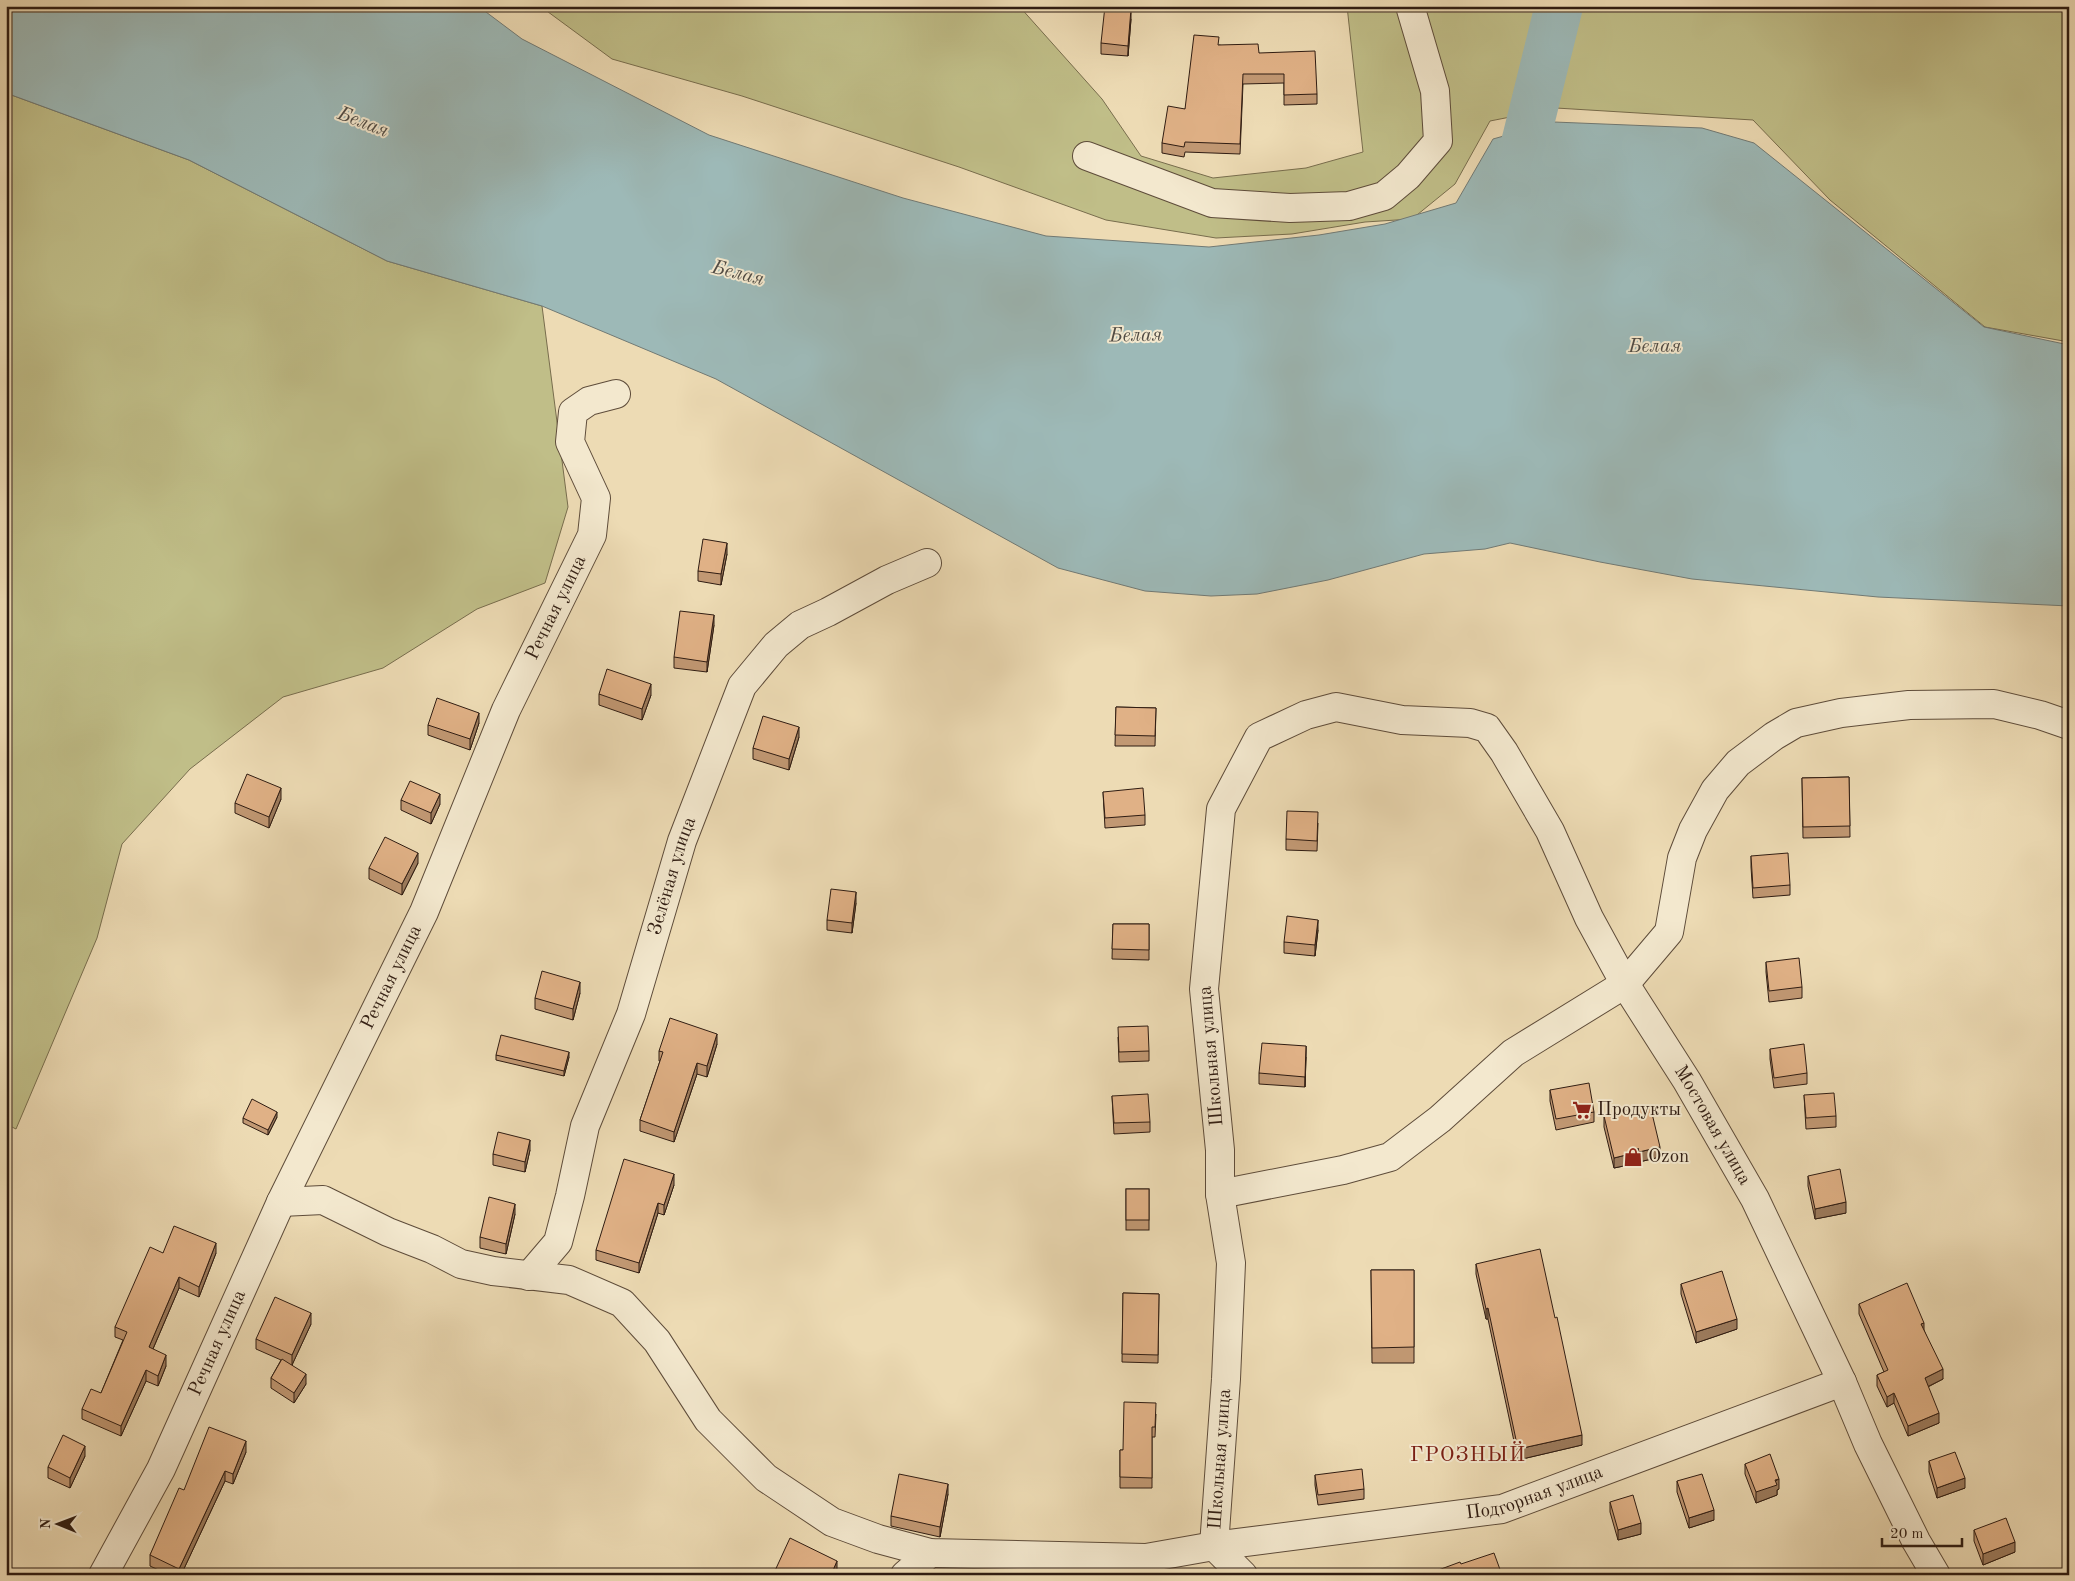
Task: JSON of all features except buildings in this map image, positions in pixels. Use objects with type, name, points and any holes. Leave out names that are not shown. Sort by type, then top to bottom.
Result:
[{"type":"street","points":[[1087,156],[1212,203],[1290,208],[1349,206],[1384,196],[1408,176],[1438,141],[1435,91],[1410,6]]},
{"type":"street","name":"Речная улица","points":[[102,1575],[161,1469],[281,1202],[424,912],[506,710],[592,535],[596,498],[570,442],[573,412],[589,401],[616,394]]},
{"type":"street","name":"Зелёная улица","points":[[528,1276],[558,1242],[585,1126],[631,1014],[682,841],[742,686],[776,644],[800,625],[887,580],[927,563]]},
{"type":"street","points":[[1220,1194],[1343,1170],[1390,1157],[1440,1119],[1513,1053],[1625,984],[1669,932],[1682,858],[1693,830],[1715,790],[1738,763],[1774,736],[1796,723],[1842,713],[1909,705],[1994,704],[2040,715],[2069,726]]},
{"type":"street","name":"Школьная улица","points":[[1214,1546],[1226,1379],[1231,1263],[1220,1194],[1220,1150],[1204,989],[1221,809],[1259,738],[1306,715],[1336,707],[1402,720],[1444,721]]},
{"type":"street","name":"Мостовая улица","points":[[1444,721],[1470,723],[1487,728],[1550,831],[1589,918],[1625,984],[1687,1080],[1755,1199],[1842,1382],[1872,1453],[1916,1541],[1936,1575]]},
{"type":"street","name":"Подгорная улица","points":[[281,1202],[323,1200],[388,1232],[432,1249],[461,1264],[493,1271],[569,1280],[622,1303],[657,1341],[708,1420],[766,1478],[832,1522],[878,1539],[930,1554],[1146,1558],[1214,1546],[1502,1509],[1842,1382]]},
{"type":"street","points":[[1214,1546],[1243,1575]]},
{"type":"street","points":[[905,1575],[930,1554]]},
{"type":"shaded area","points":[[540,6],[1019,6],[1102,99],[1141,156],[1213,178],[1306,168],[1363,152],[1347,6],[2069,6],[2069,342],[1985,327],[1830,200],[1753,120],[1556,108],[1490,121],[1455,184],[1412,219],[1365,222],[1292,234],[1216,238],[1106,220],[959,167],[742,96],[612,59]]},
{"type":"shaded area","points":[[6,93],[189,160],[387,261],[542,306],[568,507],[545,583],[477,609],[383,668],[283,697],[190,769],[122,844],[97,938],[16,1129],[6,1124]]},
{"type":"water","name":"Белая","points":[[6,6],[478,6],[522,39],[709,135],[903,198],[1046,236],[1209,247],[1319,235],[1385,224],[1456,203],[1493,139],[1554,122],[1702,128],[1754,143],[1984,327],[2069,345],[2069,606],[1878,597],[1692,579],[1510,543],[1485,549],[1424,554],[1328,580],[1257,594],[1211,596],[1145,591],[1058,568],[716,379],[542,306],[387,261],[189,160],[6,93]]},
{"type":"waterway","name":"Белая","points":[[1513,192],[1559,6]]},
{"type":"place","name":"Продукты","points":[[1582,1110]]},
{"type":"place","name":"Ozon","points":[[1633,1157]]},
{"type":"district","name":"ГРОЗНЫЙ","points":[[1468,1455]]}]
